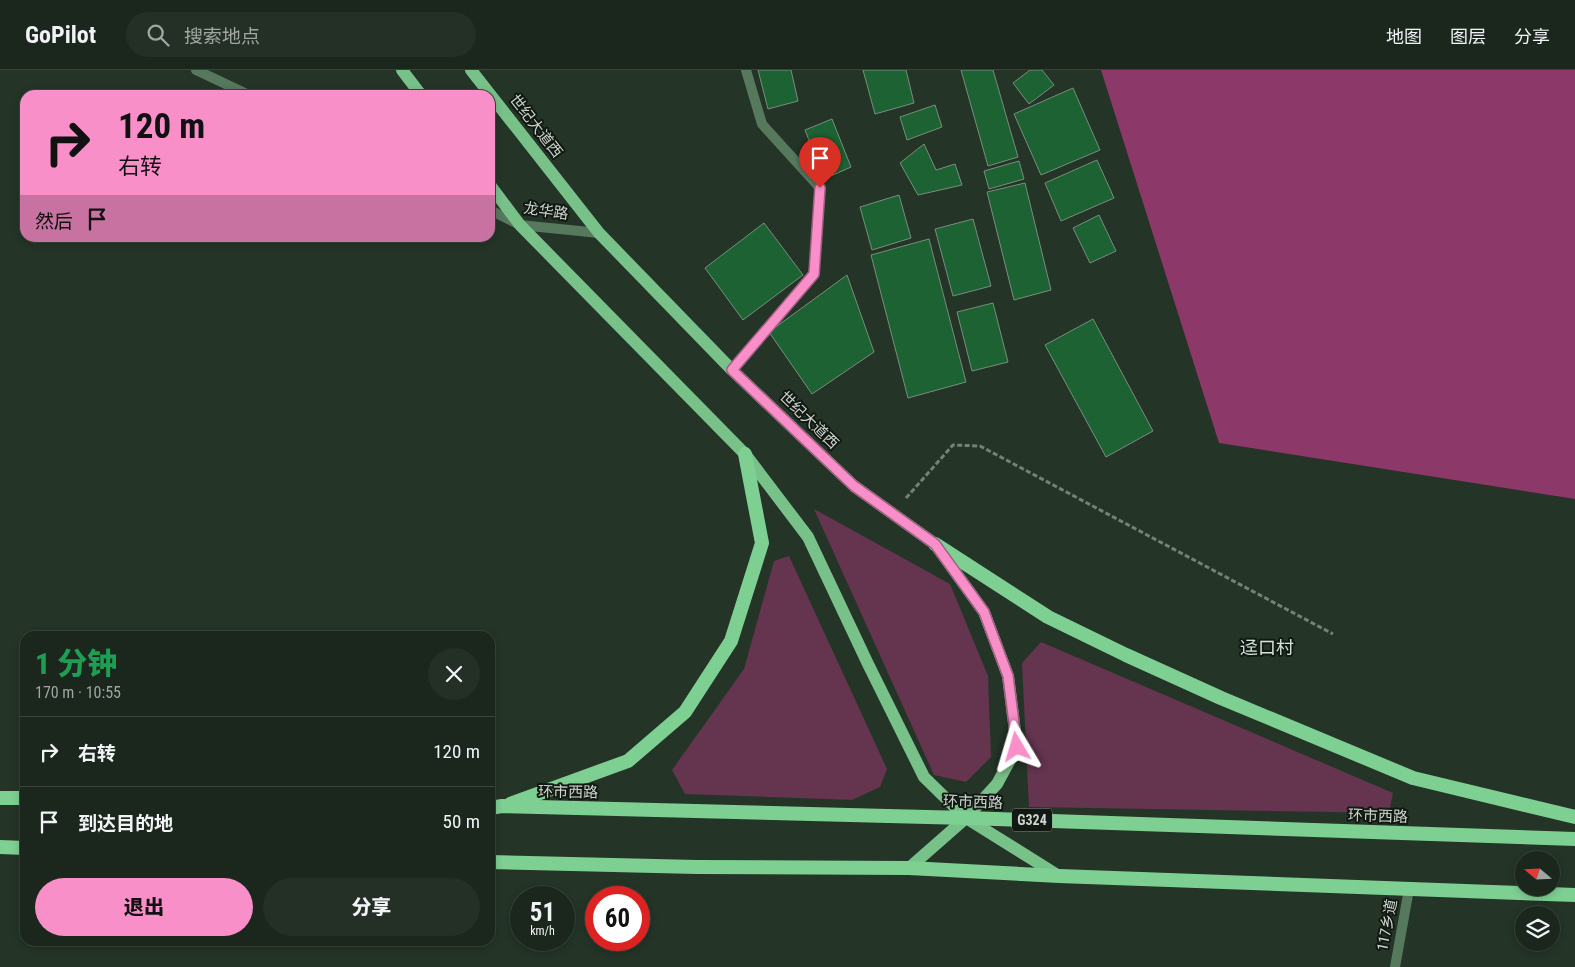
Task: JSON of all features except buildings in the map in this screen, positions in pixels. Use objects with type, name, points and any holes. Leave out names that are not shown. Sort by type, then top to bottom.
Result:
[{"type":"highway","points":[[496,807],[628,761],[685,712],[731,642],[762,543],[745,454]]},
{"type":"highway","points":[[935,544],[1048,617],[1220,698],[1412,778],[1575,817]]},
{"type":"highway","points":[[0,798],[20,798]]},
{"type":"highway","name":"环市西路","points":[[496,807],[966,818],[1575,839]]},
{"type":"highway","points":[[0,847],[20,848]]},
{"type":"highway","points":[[495,862],[697,867],[909,868],[1059,876],[1575,895]]},
{"type":"main road","points":[[402,70],[417,90]]},
{"type":"main road","name":"世纪大道西","points":[[471,70],[487,90]]},
{"type":"main road","name":"世纪大道西","points":[[495,101],[599,233],[732,370],[854,486],[935,544],[984,612],[1008,676],[1017,747],[997,784],[966,818],[909,868]]},
{"type":"main road","points":[[495,192],[520,225],[745,454],[808,537],[924,777],[966,818],[1059,876]]},
{"type":"street","points":[[196,70],[238,90]]},
{"type":"street","points":[[732,370],[814,274],[820,188],[762,124],[746,70]]},
{"type":"street","name":"龙华路","points":[[495,212],[520,225],[599,233]]},
{"type":"street","name":"117乡道","points":[[1395,967],[1409,889]]},
{"type":"path","points":[[893,514],[953,445],[980,446],[1333,634]]},
{"type":"shaded area","points":[[1101,70],[1575,70],[1575,499],[1219,443]]},
{"type":"shaded area","points":[[814,509],[950,584],[988,676],[991,757],[966,782],[934,775]]},
{"type":"shaded area","points":[[789,556],[887,769],[880,787],[852,800],[685,794],[672,770],[744,669],[774,561]]},
{"type":"shaded area","points":[[1041,642],[1393,793],[1389,813],[1029,807],[1022,663]]},
{"type":"district","name":"迳口村","points":[[1267,648]]},
{"type":"route","points":[[820,188],[814,274],[732,370],[854,486],[935,544],[984,612],[1008,676],[1017,747]]}]
